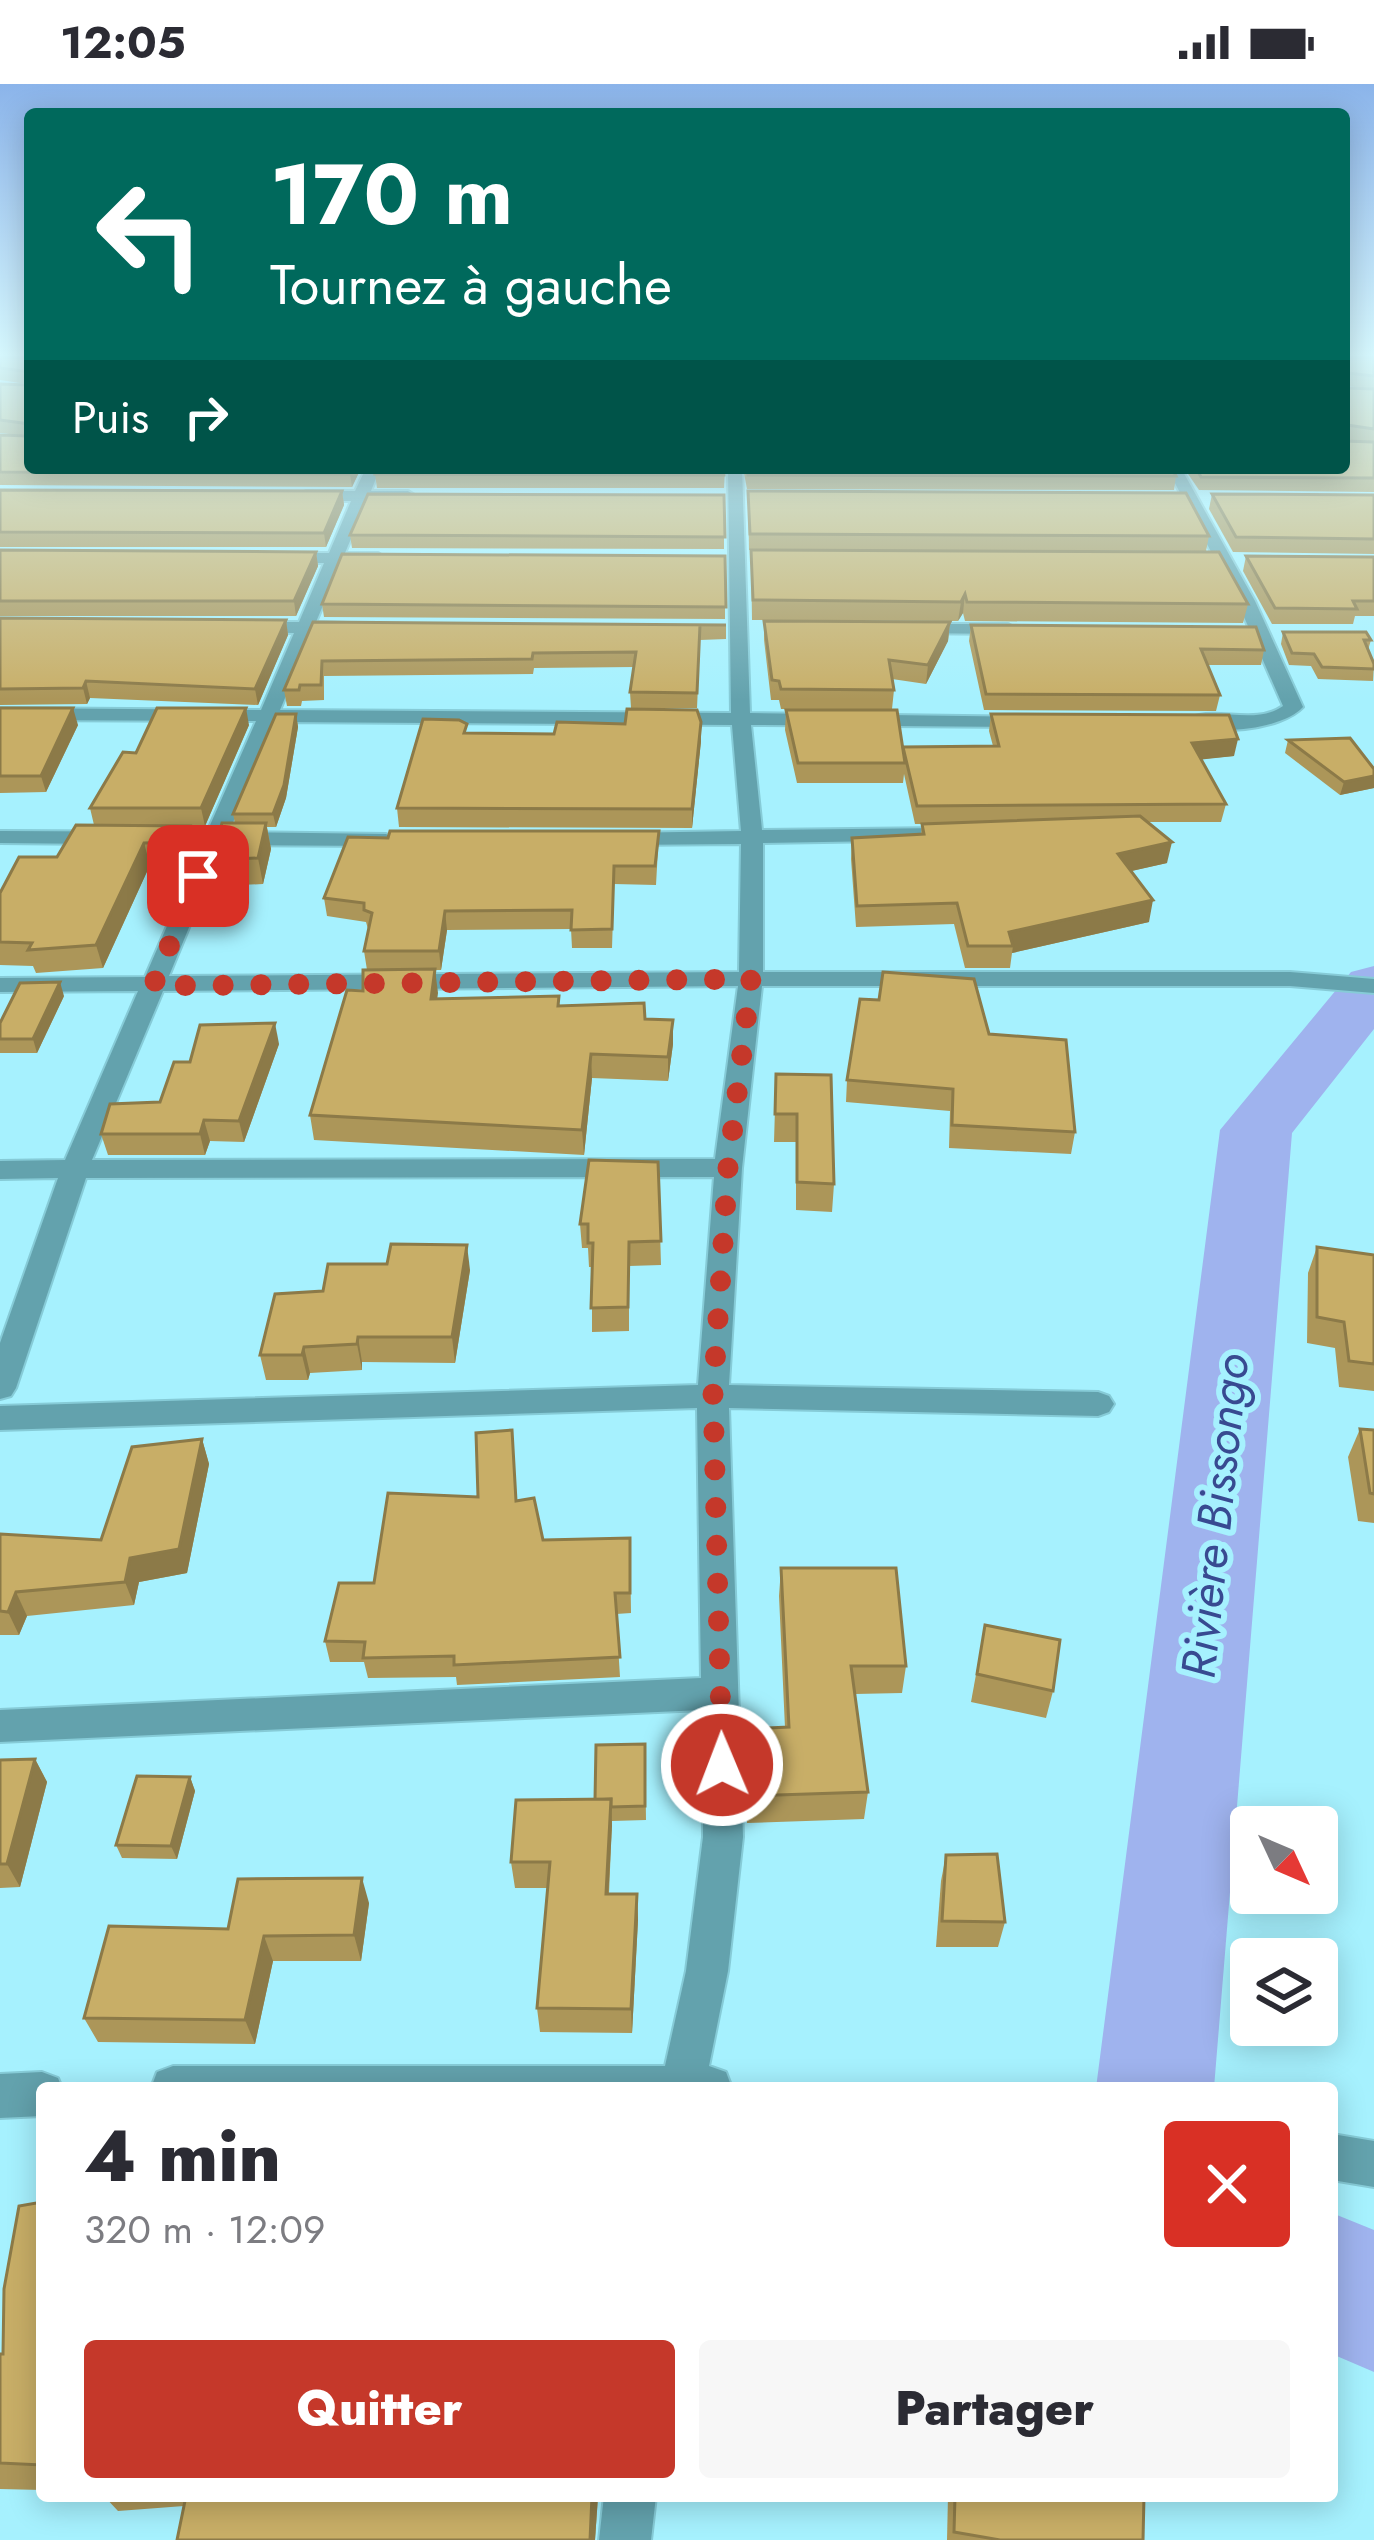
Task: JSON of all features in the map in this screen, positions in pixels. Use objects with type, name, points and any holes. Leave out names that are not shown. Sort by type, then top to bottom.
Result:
[{"type":"street","points":[[0,1388],[74,1172],[301,628],[371,474]]},
{"type":"street","points":[[1161,721],[1254,722],[1292,713],[1263,634],[1177,474]]},
{"type":"street","points":[[683,2082],[706,1971],[723,1837],[713,1394],[728,1168],[751,979],[752,838],[741,719],[738,489]]},
{"type":"street","points":[[292,496],[430,496]]},
{"type":"street","points":[[1167,499],[1214,499]]},
{"type":"street","points":[[262,557],[405,558]]},
{"type":"street","points":[[1198,562],[1243,563]]},
{"type":"street","points":[[231,627],[368,627]]},
{"type":"street","points":[[882,628],[1020,630]]},
{"type":"street","points":[[1241,634],[1285,634]]},
{"type":"street","points":[[0,714],[1044,721]]},
{"type":"street","points":[[586,839],[958,833]]},
{"type":"street","points":[[0,837],[420,840]]},
{"type":"street","points":[[0,985],[1266,979],[1374,986]]},
{"type":"street","points":[[0,1170],[385,1165],[728,1168]]},
{"type":"street","points":[[0,1418],[713,1394],[1099,1404]]},
{"type":"street","points":[[0,1726],[721,1693]]},
{"type":"street","points":[[0,2096],[36,2094]]},
{"type":"street","points":[[1338,2158],[1374,2164]]},
{"type":"street","points":[[625,2540],[629,2502]]},
{"type":"building","points":[[1374,472],[1374,478],[1199,474]]},
{"type":"building","points":[[375,474],[724,474],[724,475]]},
{"type":"building","points":[[1175,474],[1176,476],[748,475]]},
{"type":"building","points":[[0,490],[342,491],[324,533],[0,532]]},
{"type":"building","points":[[748,491],[1186,493],[1209,536],[750,534]]},
{"type":"building","points":[[368,494],[724,495],[725,537],[350,535]]},
{"type":"building","points":[[1212,494],[1374,495],[1374,539],[1236,537]]},
{"type":"building","points":[[0,550],[316,552],[294,601],[0,601]]},
{"type":"building","points":[[751,550],[1219,552],[1248,604],[967,602],[965,594],[961,602],[753,600]]},
{"type":"building","points":[[342,554],[725,556],[726,607],[322,604]]},
{"type":"building","points":[[1246,556],[1374,557],[1374,601],[1353,601],[1357,609],[1275,608]]},
{"type":"building","points":[[0,618],[286,620],[255,689],[86,681],[83,688],[0,689]]},
{"type":"building","points":[[764,621],[950,622],[928,665],[889,660],[894,690],[781,689],[779,681],[772,680]]},
{"type":"building","points":[[313,622],[726,625],[700,625],[697,693],[630,692],[636,652],[533,653],[532,659],[322,661],[321,685],[284,690]]},
{"type":"building","points":[[971,625],[1256,627],[1264,650],[1201,649],[1220,695],[986,694]]},
{"type":"building","points":[[1283,632],[1366,632],[1371,640],[1364,640],[1374,669],[1322,667],[1314,654],[1292,653]]},
{"type":"building","points":[[0,708],[73,708],[41,776],[0,776]]},
{"type":"building","points":[[157,708],[246,708],[201,808],[90,808],[123,752],[136,753]]},
{"type":"building","points":[[627,709],[697,710],[701,722],[692,809],[397,808],[423,719],[459,720],[467,724],[464,733],[554,734],[557,722],[625,724]]},
{"type":"building","points":[[786,710],[897,710],[905,763],[798,763]]},
{"type":"building","points":[[276,714],[296,714],[284,785],[273,814],[233,814]]},
{"type":"building","points":[[991,714],[1229,715],[1238,739],[1192,743],[1226,804],[917,806],[903,747],[999,746]]},
{"type":"building","points":[[1350,738],[1374,769],[1374,776],[1344,782],[1288,740]]},
{"type":"building","points":[[1140,816],[1172,842],[1118,854],[1153,900],[1009,932],[1013,946],[968,946],[957,903],[857,906],[852,838],[924,834],[922,824]]},
{"type":"building","points":[[222,823],[266,823],[258,858],[212,860]]},
{"type":"building","points":[[76,825],[190,826],[183,842],[144,843],[96,945],[28,950],[32,943],[0,942],[0,893],[19,857],[57,857]]},
{"type":"building","points":[[390,831],[659,831],[655,866],[614,866],[612,929],[571,930],[572,910],[445,911],[439,951],[364,951],[372,913],[364,910],[364,903],[324,898],[348,837],[388,838]]},
{"type":"building","points":[[435,969],[431,999],[559,996],[558,1006],[644,1003],[645,1019],[673,1020],[668,1057],[591,1054],[582,1130],[310,1115],[347,990],[363,991],[363,970]]},
{"type":"building","points":[[883,972],[974,979],[989,1034],[1066,1040],[1075,1132],[952,1125],[953,1089],[847,1080],[860,999],[879,1000]]},
{"type":"building","points":[[60,982],[33,1039],[0,1039],[0,1023],[20,983]]},
{"type":"building","points":[[275,1023],[239,1121],[204,1120],[200,1134],[101,1134],[110,1104],[160,1102],[174,1062],[190,1062],[200,1025]]},
{"type":"building","points":[[776,1074],[831,1075],[834,1184],[797,1182],[797,1114],[775,1114]]},
{"type":"building","points":[[589,1160],[658,1162],[661,1241],[629,1242],[628,1307],[591,1308],[593,1243],[588,1243],[588,1224],[580,1224]]},
{"type":"building","points":[[391,1244],[467,1245],[452,1337],[358,1337],[357,1344],[304,1347],[302,1355],[260,1355],[275,1294],[323,1291],[328,1264],[387,1264]]},
{"type":"building","points":[[1317,1247],[1374,1255],[1374,1364],[1349,1361],[1344,1322],[1317,1317]]},
{"type":"building","points":[[1360,1429],[1374,1430],[1374,1494],[1370,1493]]},
{"type":"building","points":[[512,1430],[516,1501],[534,1498],[543,1540],[630,1538],[630,1593],[615,1593],[620,1657],[454,1665],[454,1656],[363,1658],[365,1642],[325,1641],[339,1583],[374,1583],[388,1493],[478,1497],[476,1433]]},
{"type":"building","points":[[202,1439],[179,1549],[130,1558],[125,1582],[16,1592],[8,1612],[0,1611],[0,1534],[101,1540],[132,1447]]},
{"type":"building","points":[[781,1568],[896,1568],[906,1666],[851,1666],[868,1792],[748,1796],[746,1729],[789,1727]]},
{"type":"building","points":[[985,1625],[1060,1640],[1053,1691],[977,1674]]},
{"type":"building","points":[[645,1744],[645,1806],[611,1807],[611,1799],[595,1800],[596,1745]]},
{"type":"building","points":[[35,1759],[7,1864],[0,1864],[0,1760]]},
{"type":"building","points":[[137,1776],[190,1777],[171,1846],[116,1845]]},
{"type":"building","points":[[611,1799],[606,1894],[637,1894],[631,2009],[537,2008],[550,1862],[511,1862],[516,1800]]},
{"type":"building","points":[[997,1854],[1005,1922],[942,1921],[946,1855]]},
{"type":"building","points":[[362,1878],[354,1935],[264,1936],[245,2020],[84,2018],[109,1926],[228,1929],[238,1879]]},
{"type":"building","points":[[36,2203],[36,2465],[0,2463],[4,2289],[19,2206]]},
{"type":"building","points":[[185,2502],[592,2502],[590,2540],[177,2540]]},
{"type":"building","points":[[955,2502],[1144,2502],[1143,2540],[1000,2540],[954,2532]]},
{"type":"waterway","name":"Rivière Bissongo","points":[[1156,2082],[1256,1130],[1374,986]]},
{"type":"waterway","name":"Rivière Bissongo","points":[[1338,2281],[1374,2307]]},
{"type":"route","points":[[198,876],[153,986],[751,979],[728,1168],[713,1394],[722,1765]]}]
